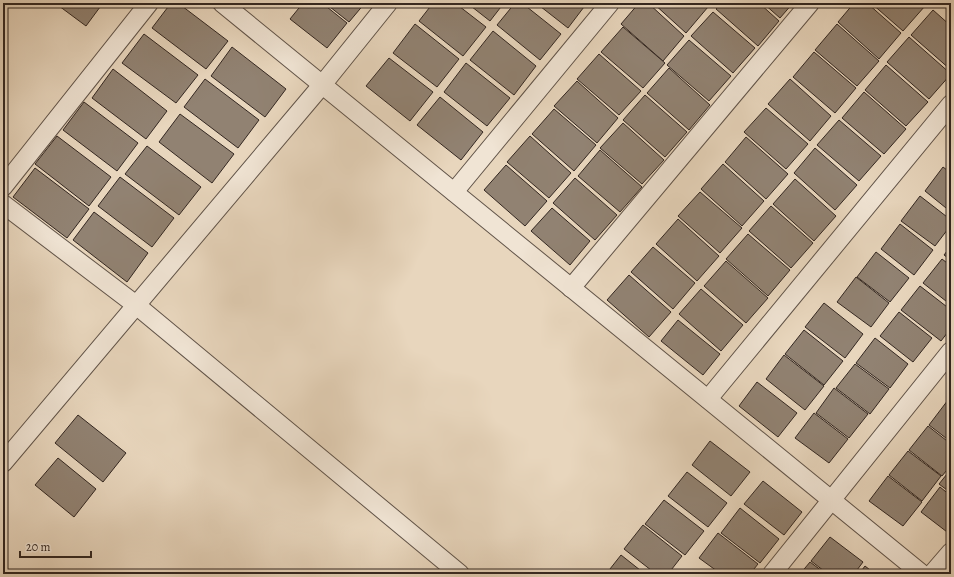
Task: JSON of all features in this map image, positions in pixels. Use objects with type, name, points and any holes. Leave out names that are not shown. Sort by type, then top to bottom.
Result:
[{"type":"street","points":[[3,187],[149,3]]},
{"type":"street","points":[[222,3],[922,574]]},
{"type":"street","points":[[3,463],[322,85],[388,3]]},
{"type":"street","points":[[454,192],[610,3]]},
{"type":"street","points":[[571,288],[810,3]]},
{"type":"street","points":[[708,399],[951,104]]},
{"type":"street","points":[[3,204],[136,305],[460,574]]},
{"type":"street","points":[[772,574],[951,351]]},
{"type":"street","points":[[932,574],[951,552]]},
{"type":"building","points":[[55,3],[103,3],[86,26]]},
{"type":"building","points":[[171,3],[178,3],[228,41],[206,69],[152,28]]},
{"type":"building","points":[[303,3],[322,3],[347,23],[327,48],[290,19]]},
{"type":"building","points":[[325,3],[365,3],[349,22]]},
{"type":"building","points":[[433,3],[455,3],[486,27],[463,56],[419,21]]},
{"type":"building","points":[[467,3],[504,3],[490,21]]},
{"type":"building","points":[[515,3],[522,3],[561,34],[540,60],[497,25]]},
{"type":"building","points":[[536,3],[587,3],[568,28]]},
{"type":"building","points":[[639,3],[648,3],[684,36],[663,61],[621,24]]},
{"type":"building","points":[[653,3],[703,3],[708,7],[686,33]]},
{"type":"building","points":[[721,3],[759,3],[779,21],[758,46],[716,9]]},
{"type":"building","points":[[763,3],[793,3],[780,18]]},
{"type":"building","points":[[854,3],[867,3],[901,33],[879,59],[838,22]]},
{"type":"building","points":[[871,3],[921,3],[925,6],[903,31]]},
{"type":"building","points":[[933,10],[951,26],[951,70],[911,35]]},
{"type":"building","points":[[713,12],[755,48],[733,73],[691,36]]},
{"type":"building","points":[[415,24],[459,59],[437,87],[393,53]]},
{"type":"building","points":[[837,24],[879,61],[857,86],[815,50]]},
{"type":"building","points":[[623,27],[665,63],[643,88],[601,52]]},
{"type":"building","points":[[493,31],[536,66],[514,95],[470,60]]},
{"type":"building","points":[[144,34],[198,75],[176,103],[122,63]]},
{"type":"building","points":[[909,37],[951,74],[929,99],[887,62]]},
{"type":"building","points":[[689,40],[731,76],[709,101],[667,65]]},
{"type":"building","points":[[232,47],[286,89],[265,117],[211,76]]},
{"type":"building","points":[[814,52],[856,88],[835,113],[793,77]]},
{"type":"building","points":[[599,54],[641,91],[619,115],[577,79]]},
{"type":"building","points":[[389,58],[433,92],[410,121],[366,86]]},
{"type":"building","points":[[466,63],[510,98],[487,126],[444,92]]},
{"type":"building","points":[[886,65],[928,102],[906,126],[865,90]]},
{"type":"building","points":[[669,68],[710,105],[689,130],[647,93]]},
{"type":"building","points":[[113,69],[167,111],[146,139],[92,98]]},
{"type":"building","points":[[205,79],[259,120],[238,148],[184,107]]},
{"type":"building","points":[[790,79],[831,116],[810,141],[768,104]]},
{"type":"building","points":[[577,81],[618,118],[597,143],[554,106]]},
{"type":"building","points":[[864,92],[906,129],[884,154],[842,118]]},
{"type":"building","points":[[645,95],[687,132],[665,157],[623,120]]},
{"type":"building","points":[[440,97],[483,132],[461,160],[417,125]]},
{"type":"building","points":[[84,102],[138,143],[117,171],[63,130]]},
{"type":"building","points":[[766,108],[808,144],[786,169],[744,132]]},
{"type":"building","points":[[554,109],[596,145],[574,171],[532,134]]},
{"type":"building","points":[[180,114],[234,154],[212,183],[159,142]]},
{"type":"building","points":[[839,120],[881,156],[859,181],[817,145]]},
{"type":"building","points":[[623,123],[664,160],[642,184],[600,148]]},
{"type":"building","points":[[57,136],[111,177],[89,206],[35,164]]},
{"type":"building","points":[[530,136],[571,173],[549,198],[507,162]]},
{"type":"building","points":[[746,137],[788,174],[766,199],[725,162]]},
{"type":"building","points":[[147,146],[201,187],[179,215],[125,174]]},
{"type":"building","points":[[815,148],[857,185],[835,210],[794,173]]},
{"type":"building","points":[[600,150],[642,187],[620,212],[578,176]]},
{"type":"building","points":[[723,164],[764,201],[742,226],[701,189]]},
{"type":"building","points":[[506,165],[547,201],[525,226],[484,190]]},
{"type":"building","points":[[943,167],[951,173],[951,212],[925,191]]},
{"type":"building","points":[[35,168],[89,209],[67,238],[13,197]]},
{"type":"building","points":[[120,177],[174,218],[152,247],[98,206]]},
{"type":"building","points":[[575,178],[617,215],[595,240],[553,203]]},
{"type":"building","points":[[795,179],[836,216],[814,241],[773,204]]},
{"type":"building","points":[[700,192],[742,228],[720,253],[678,216]]},
{"type":"building","points":[[920,196],[951,220],[951,225],[935,246],[901,221]]},
{"type":"building","points":[[771,206],[813,243],[791,268],[749,231]]},
{"type":"building","points":[[552,208],[590,241],[570,265],[531,231]]},
{"type":"building","points":[[94,212],[148,253],[127,282],[73,240]]},
{"type":"building","points":[[678,219],[719,256],[697,281],[656,244]]},
{"type":"building","points":[[900,224],[933,250],[914,275],[881,249]]},
{"type":"building","points":[[748,234],[790,270],[768,296],[726,259]]},
{"type":"building","points":[[951,246],[951,260],[944,255]]},
{"type":"building","points":[[653,247],[695,283],[673,309],[631,272]]},
{"type":"building","points":[[876,252],[909,278],[890,302],[857,277]]},
{"type":"building","points":[[942,259],[951,266],[951,305],[923,283]]},
{"type":"building","points":[[726,261],[768,298],[746,323],[704,286]]},
{"type":"building","points":[[629,275],[671,312],[649,337],[607,300]]},
{"type":"building","points":[[856,277],[889,303],[871,327],[837,302]]},
{"type":"building","points":[[920,286],[951,310],[951,328],[941,341],[901,310]]},
{"type":"building","points":[[701,289],[743,325],[721,351],[679,314]]},
{"type":"building","points":[[824,303],[863,334],[845,358],[805,327]]},
{"type":"building","points":[[899,312],[932,338],[913,362],[880,336]]},
{"type":"building","points":[[678,320],[720,354],[703,375],[661,341]]},
{"type":"building","points":[[804,330],[843,361],[824,385],[785,354]]},
{"type":"building","points":[[875,338],[908,364],[890,388],[856,363]]},
{"type":"building","points":[[784,355],[824,386],[805,410],[766,379]]},
{"type":"building","points":[[855,364],[889,389],[870,414],[836,388]]},
{"type":"building","points":[[757,382],[797,413],[778,437],[739,406]]},
{"type":"building","points":[[834,388],[868,414],[849,438],[816,413]]},
{"type":"building","points":[[948,400],[951,403],[951,442],[929,425]]},
{"type":"building","points":[[814,413],[848,439],[829,463],[795,438]]},
{"type":"building","points":[[78,415],[126,453],[103,482],[55,443]]},
{"type":"building","points":[[928,426],[951,444],[951,465],[942,476],[909,450]]},
{"type":"building","points":[[710,441],[750,472],[731,496],[692,465]]},
{"type":"building","points":[[908,451],[941,476],[922,501],[889,475]]},
{"type":"building","points":[[58,458],[96,489],[74,517],[35,485]]},
{"type":"building","points":[[951,469],[951,493],[939,484]]},
{"type":"building","points":[[687,472],[727,503],[708,527],[668,496]]},
{"type":"building","points":[[888,476],[922,502],[903,526],[869,501]]},
{"type":"building","points":[[763,481],[802,512],[784,535],[744,504]]},
{"type":"building","points":[[940,487],[951,496],[951,535],[921,512]]},
{"type":"building","points":[[664,500],[704,531],[685,555],[645,524]]},
{"type":"building","points":[[740,508],[779,539],[760,563],[721,533]]},
{"type":"building","points":[[643,525],[682,556],[668,574],[656,574],[624,549]]},
{"type":"building","points":[[718,533],[758,564],[750,574],[721,574],[699,558]]},
{"type":"building","points":[[830,537],[863,562],[854,574],[828,574],[811,561]]},
{"type":"building","points":[[621,555],[645,574],[606,574]]},
{"type":"building","points":[[810,562],[826,574],[800,574]]},
{"type":"building","points":[[865,566],[875,574],[859,574]]}]
